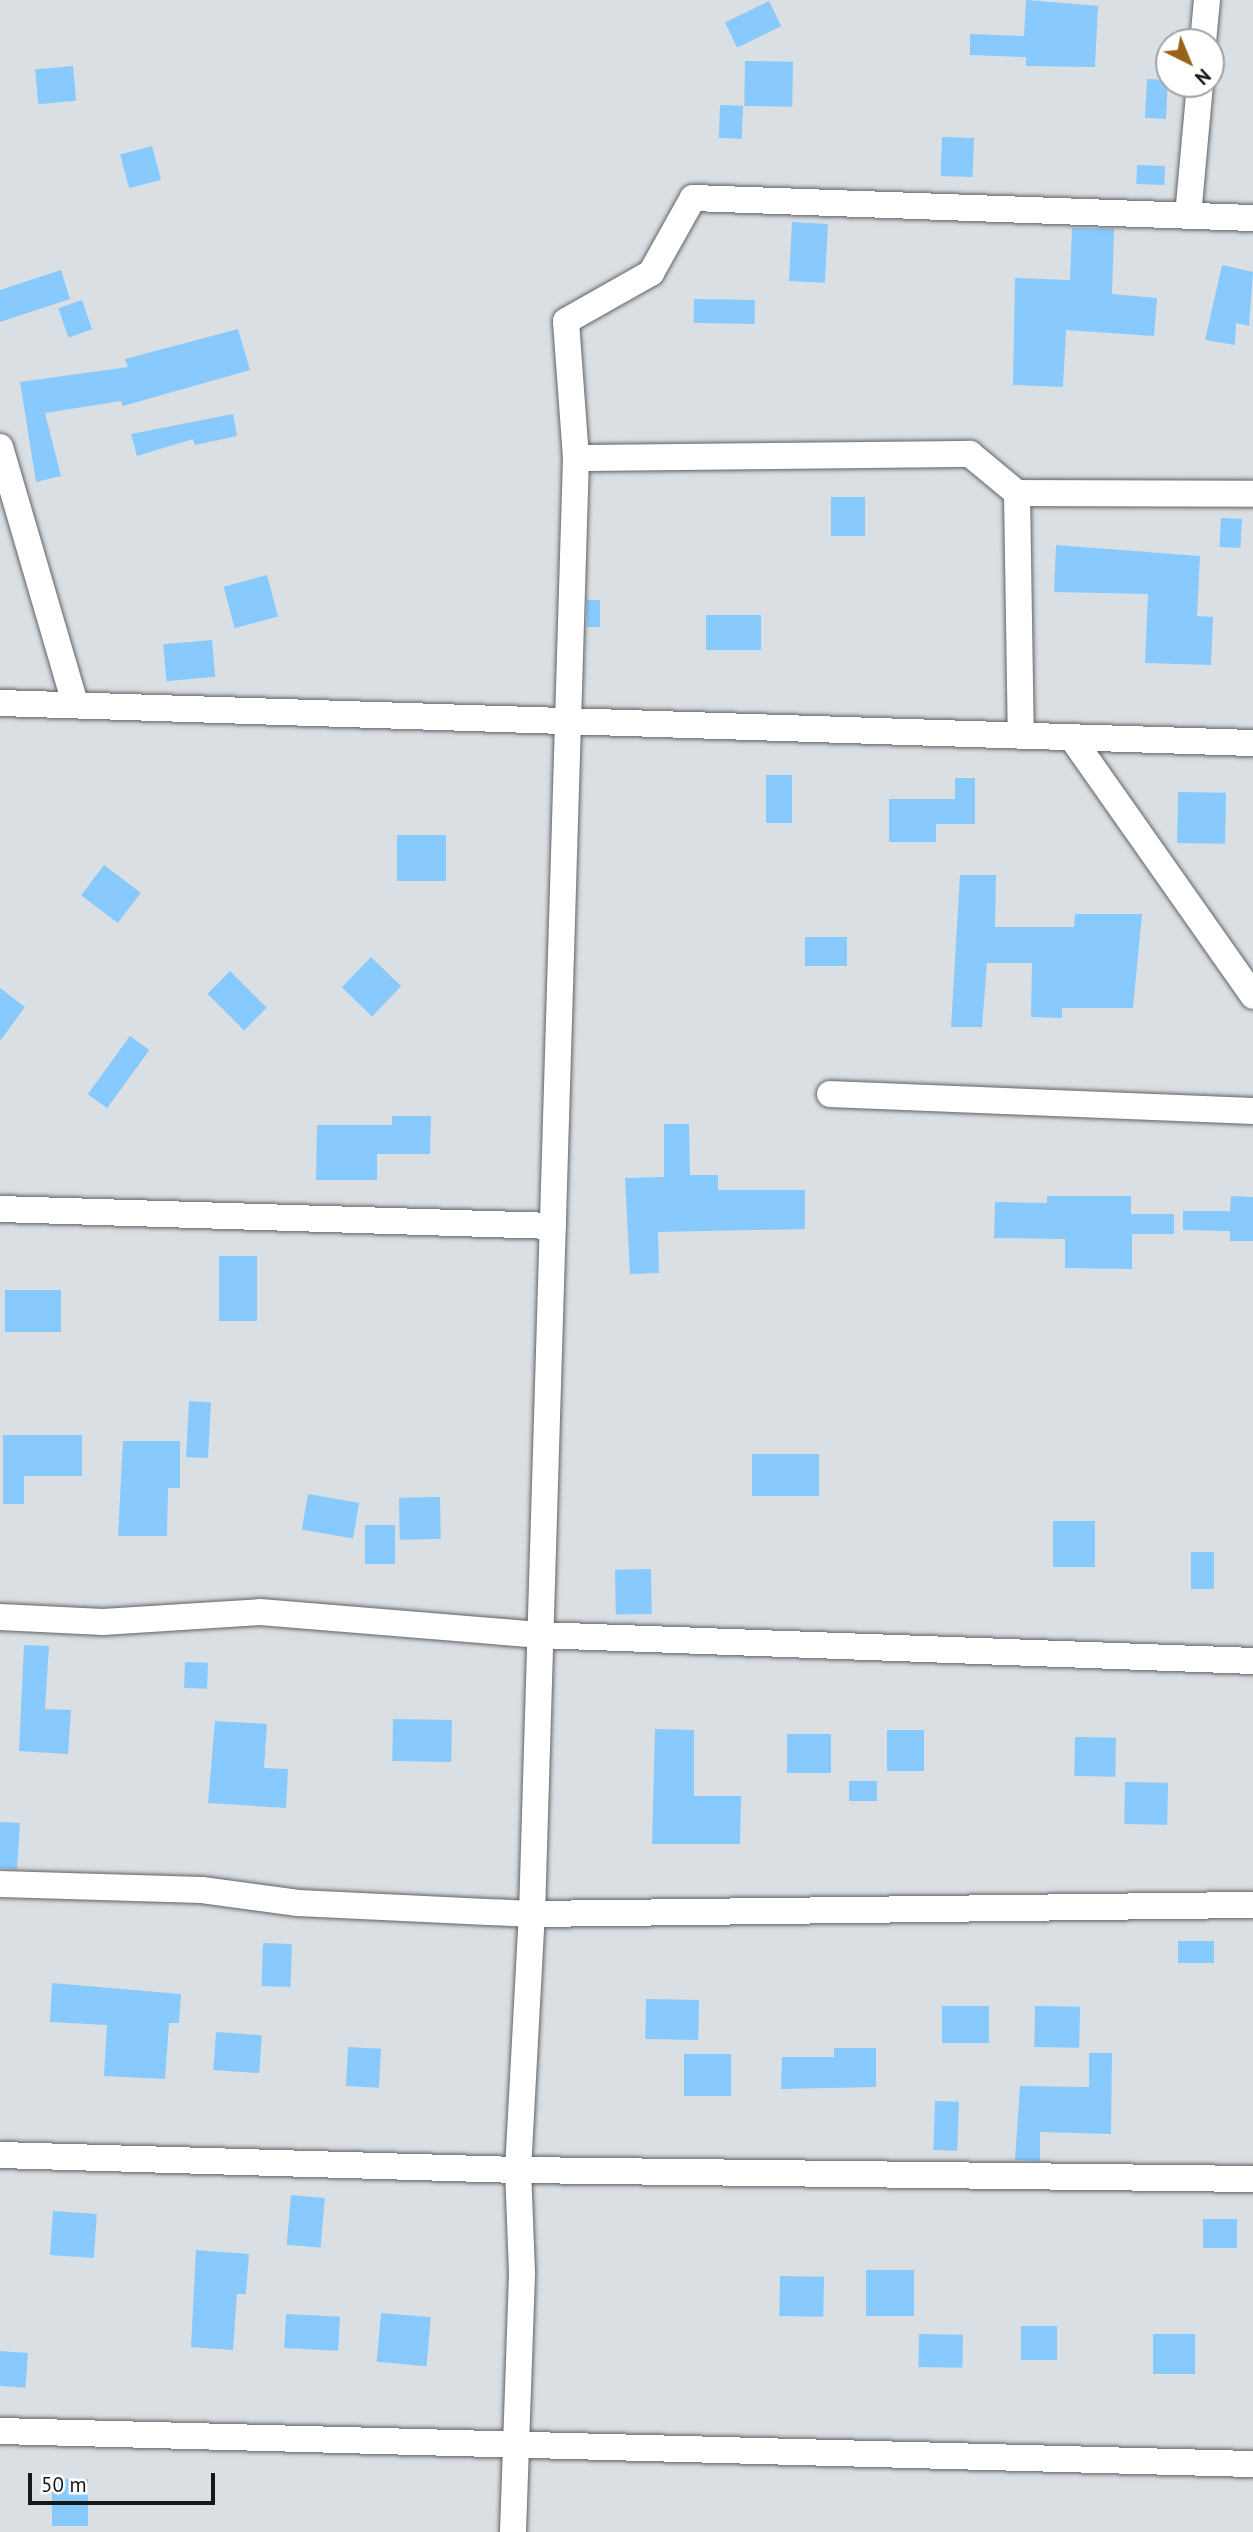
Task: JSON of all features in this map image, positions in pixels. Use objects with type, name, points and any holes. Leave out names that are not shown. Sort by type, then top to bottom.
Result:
[{"type":"street","points":[[1204,28],[1207,0]]},
{"type":"street","points":[[1188,216],[1199,98]]},
{"type":"street","points":[[513,2532],[519,2445],[518,2170],[532,1914],[565,721],[576,457],[566,321],[651,273],[693,198],[1253,218]]},
{"type":"street","points":[[0,447],[75,704]]},
{"type":"street","points":[[576,457],[970,454],[1017,493],[1253,494]]},
{"type":"street","points":[[1017,493],[1021,736]]},
{"type":"street","points":[[0,702],[1253,743]]},
{"type":"street","points":[[1072,738],[1253,996]]},
{"type":"street","points":[[830,1094],[1253,1111]]},
{"type":"street","points":[[0,1209],[553,1226]]},
{"type":"street","points":[[0,1617],[103,1622],[260,1612],[538,1635],[1253,1661]]},
{"type":"street","points":[[0,1884],[202,1889],[298,1903],[532,1914],[1253,1905]]},
{"type":"street","points":[[0,2155],[518,2170],[1253,2179]]},
{"type":"street","points":[[0,2431],[1253,2464]]},
{"type":"building","points":[[1026,0],[1098,6],[1095,67],[1026,66],[1026,57],[970,55],[970,34],[1024,36]]},
{"type":"building","points":[[769,1],[781,26],[737,48],[725,22]]},
{"type":"building","points":[[745,61],[793,62],[792,107],[744,106]]},
{"type":"building","points":[[73,66],[76,101],[38,104],[35,69]]},
{"type":"building","points":[[1147,79],[1155,79],[1155,98],[1167,98],[1166,119],[1145,118]]},
{"type":"building","points":[[720,105],[743,106],[742,139],[719,138]]},
{"type":"building","points":[[942,137],[974,138],[973,177],[941,176]]},
{"type":"building","points":[[152,146],[161,180],[129,188],[120,155]]},
{"type":"building","points":[[1137,165],[1165,166],[1164,185],[1136,184]]},
{"type":"building","points":[[792,222],[828,224],[825,283],[789,281]]},
{"type":"building","points":[[1072,228],[1114,229],[1112,294],[1157,298],[1154,336],[1066,330],[1063,387],[1013,385],[1015,278],[1070,280]]},
{"type":"building","points":[[1222,265],[1253,272],[1249,326],[1236,323],[1235,345],[1205,340]]},
{"type":"building","points":[[61,270],[70,299],[0,322],[0,290]]},
{"type":"building","points":[[694,299],[755,300],[755,324],[694,323]]},
{"type":"building","points":[[82,300],[92,329],[68,337],[58,308]]},
{"type":"building","points":[[238,329],[250,370],[123,406],[121,401],[45,413],[61,476],[36,482],[20,382],[128,367],[125,359]]},
{"type":"building","points":[[233,414],[237,436],[195,445],[193,439],[137,456],[131,434]]},
{"type":"building","points":[[831,497],[865,497],[865,536],[831,536]]},
{"type":"building","points":[[1221,518],[1242,519],[1240,548],[1219,547]]},
{"type":"building","points":[[1056,545],[1200,556],[1197,616],[1213,617],[1211,665],[1145,663],[1148,594],[1054,592]]},
{"type":"building","points":[[267,575],[278,617],[235,628],[224,587]]},
{"type":"building","points":[[587,600],[600,600],[600,627],[587,627]]},
{"type":"building","points":[[706,615],[761,615],[761,650],[706,650]]},
{"type":"building","points":[[212,640],[215,677],[166,681],[163,644]]},
{"type":"building","points":[[766,775],[792,775],[792,823],[766,823]]},
{"type":"building","points":[[955,778],[975,778],[975,824],[936,824],[936,842],[889,842],[889,799],[955,799]]},
{"type":"building","points":[[1178,792],[1226,793],[1225,844],[1177,843]]},
{"type":"building","points":[[397,835],[446,835],[446,881],[397,881]]},
{"type":"building","points":[[104,865],[141,893],[118,923],[81,895]]},
{"type":"building","points":[[960,875],[996,875],[995,927],[1074,927],[1075,914],[1142,914],[1133,1008],[1062,1008],[1062,1018],[1031,1017],[1032,963],[987,963],[982,1027],[951,1027]]},
{"type":"building","points":[[805,937],[847,937],[847,966],[805,966]]},
{"type":"building","points":[[371,957],[401,986],[372,1016],[342,987]]},
{"type":"building","points":[[230,971],[267,1008],[244,1030],[207,994]]},
{"type":"building","points":[[0,988],[25,1007],[0,1041]]},
{"type":"building","points":[[130,1036],[149,1050],[107,1108],[88,1094]]},
{"type":"building","points":[[392,1116],[431,1116],[430,1154],[377,1154],[377,1180],[316,1180],[317,1125],[392,1125]]},
{"type":"building","points":[[664,1124],[689,1124],[690,1175],[718,1175],[718,1190],[805,1190],[805,1229],[658,1232],[659,1273],[630,1274],[625,1178],[664,1177]]},
{"type":"building","points":[[1047,1196],[1131,1196],[1131,1214],[1174,1214],[1174,1234],[1132,1234],[1132,1269],[1065,1268],[1065,1239],[994,1238],[995,1202],[1047,1203]]},
{"type":"building","points":[[1231,1196],[1253,1197],[1253,1241],[1230,1241],[1230,1231],[1183,1230],[1183,1211],[1230,1211]]},
{"type":"building","points":[[219,1256],[257,1256],[257,1321],[219,1321]]},
{"type":"building","points":[[5,1290],[61,1290],[61,1332],[5,1332]]},
{"type":"building","points":[[189,1401],[211,1402],[208,1458],[186,1457]]},
{"type":"building","points":[[3,1435],[82,1435],[82,1476],[24,1476],[24,1504],[3,1504]]},
{"type":"building","points":[[123,1441],[180,1441],[180,1488],[168,1488],[167,1536],[118,1536]]},
{"type":"building","points":[[752,1454],[819,1454],[819,1496],[752,1496]]},
{"type":"building","points":[[308,1494],[359,1503],[353,1538],[302,1529]]},
{"type":"building","points":[[440,1497],[441,1539],[400,1540],[399,1498]]},
{"type":"building","points":[[1053,1521],[1095,1521],[1095,1567],[1053,1567]]},
{"type":"building","points":[[365,1525],[395,1525],[395,1564],[365,1564]]},
{"type":"building","points":[[1191,1552],[1214,1552],[1214,1589],[1191,1589]]},
{"type":"building","points":[[651,1569],[652,1614],[616,1615],[615,1570]]},
{"type":"building","points":[[24,1645],[49,1646],[45,1709],[71,1710],[68,1754],[19,1751]]},
{"type":"building","points":[[185,1662],[208,1663],[207,1689],[184,1688]]},
{"type":"building","points":[[393,1719],[452,1720],[451,1762],[392,1761]]},
{"type":"building","points":[[215,1721],[267,1724],[264,1768],[288,1769],[286,1808],[208,1803]]},
{"type":"building","points":[[655,1729],[694,1730],[694,1796],[741,1796],[740,1844],[652,1844]]},
{"type":"building","points":[[887,1730],[924,1730],[924,1771],[887,1771]]},
{"type":"building","points":[[787,1734],[831,1734],[831,1773],[787,1773]]},
{"type":"building","points":[[1075,1737],[1116,1738],[1115,1777],[1074,1776]]},
{"type":"building","points":[[849,1781],[877,1781],[877,1801],[849,1801]]},
{"type":"building","points":[[1125,1782],[1168,1783],[1167,1825],[1124,1824]]},
{"type":"building","points":[[0,1822],[20,1823],[17,1869],[0,1868]]},
{"type":"building","points":[[1178,1941],[1214,1941],[1214,1963],[1178,1963]]},
{"type":"building","points":[[263,1943],[292,1944],[290,1987],[261,1986]]},
{"type":"building","points":[[52,1983],[181,1994],[179,2023],[169,2023],[165,2079],[104,2076],[107,2025],[50,2022]]},
{"type":"building","points":[[646,1999],[699,2000],[698,2040],[645,2039]]},
{"type":"building","points":[[942,2006],[989,2006],[989,2043],[942,2043]]},
{"type":"building","points":[[1035,2006],[1080,2007],[1079,2048],[1034,2047]]},
{"type":"building","points":[[216,2032],[262,2035],[259,2073],[213,2070]]},
{"type":"building","points":[[348,2047],[381,2049],[379,2088],[346,2086]]},
{"type":"building","points":[[834,2048],[876,2048],[876,2087],[781,2089],[782,2057],[834,2057]]},
{"type":"building","points":[[1089,2053],[1112,2053],[1111,2134],[1040,2132],[1040,2161],[1015,2160],[1020,2086],[1089,2087]]},
{"type":"building","points":[[684,2054],[731,2054],[731,2096],[684,2096]]},
{"type":"building","points":[[935,2101],[959,2102],[957,2151],[933,2150]]},
{"type":"building","points":[[291,2195],[325,2198],[321,2248],[287,2245]]},
{"type":"building","points":[[53,2211],[97,2214],[94,2258],[50,2255]]},
{"type":"building","points":[[1203,2219],[1237,2219],[1237,2248],[1203,2248]]},
{"type":"building","points":[[196,2250],[249,2254],[246,2294],[237,2294],[233,2350],[191,2347]]},
{"type":"building","points":[[866,2270],[914,2270],[914,2316],[866,2316]]},
{"type":"building","points":[[780,2276],[824,2277],[823,2317],[779,2316]]},
{"type":"building","points":[[381,2313],[431,2317],[427,2366],[377,2362]]},
{"type":"building","points":[[286,2314],[340,2317],[338,2351],[284,2348]]},
{"type":"building","points":[[1021,2326],[1057,2326],[1057,2360],[1021,2360]]},
{"type":"building","points":[[919,2334],[963,2335],[962,2368],[918,2367]]},
{"type":"building","points":[[1153,2334],[1195,2334],[1195,2374],[1153,2374]]},
{"type":"building","points":[[0,2351],[28,2353],[25,2388],[0,2386]]},
{"type":"building","points":[[52,2479],[88,2479],[88,2526],[52,2526]]}]
